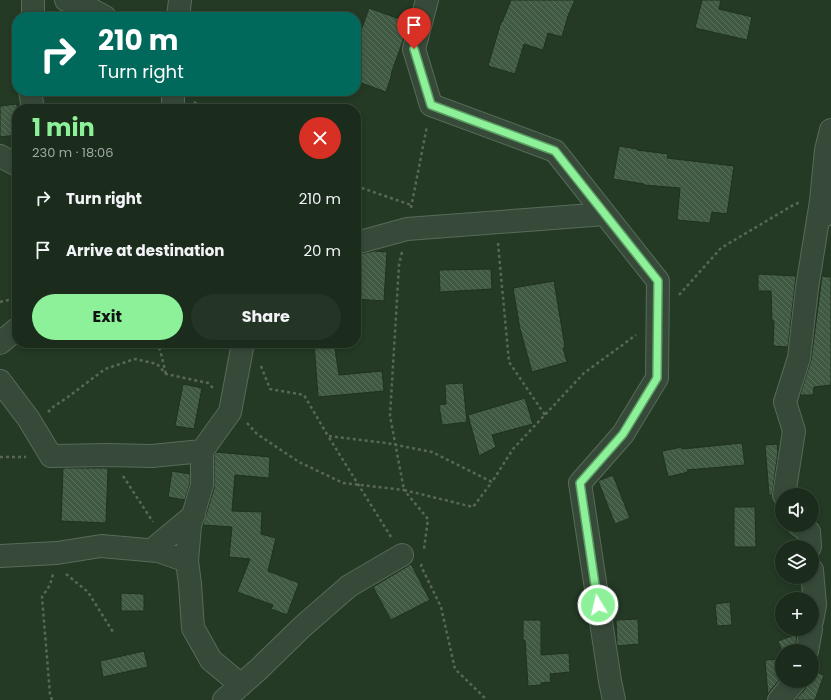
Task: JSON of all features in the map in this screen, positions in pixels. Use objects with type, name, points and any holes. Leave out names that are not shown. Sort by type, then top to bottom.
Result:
[{"type":"street","points":[[33,0],[33,12]]},
{"type":"street","points":[[66,0],[81,4],[96,12]]},
{"type":"street","points":[[179,12],[180,0]]},
{"type":"street","points":[[427,0],[414,49],[431,105],[555,151],[658,281],[657,378],[623,434],[580,483],[614,700]]},
{"type":"street","points":[[785,488],[794,430],[785,402],[799,358],[807,288],[821,201],[826,150],[831,130]]},
{"type":"street","points":[[0,156],[12,162]]},
{"type":"street","points":[[821,201],[831,231]]},
{"type":"street","points":[[361,242],[406,229],[605,214]]},
{"type":"street","points":[[0,343],[12,334]]},
{"type":"street","points":[[241,685],[211,660],[193,628],[187,562],[190,526],[202,485],[202,451],[230,412],[242,348]]},
{"type":"street","points":[[0,381],[28,418],[51,456],[152,456],[202,451]]},
{"type":"street","points":[[0,556],[50,560],[57,553],[100,546],[158,545],[194,514]]},
{"type":"street","points":[[158,545],[158,550],[187,562]]},
{"type":"street","points":[[224,700],[348,586],[412,556]]},
{"type":"street","points":[[779,700],[789,688]]},
{"type":"path","points":[[423,550],[428,519],[404,490],[390,416],[399,265],[431,105]]},
{"type":"path","points":[[361,188],[411,205]]},
{"type":"path","points":[[678,295],[721,248],[795,204],[821,201]]},
{"type":"path","points":[[496,222],[509,362],[545,415]]},
{"type":"path","points":[[0,302],[12,299]]},
{"type":"path","points":[[38,434],[41,420],[53,407],[105,369],[135,359],[157,364],[166,374],[208,383],[257,434],[299,462],[343,483],[404,490],[473,507],[514,449],[584,373],[657,319]]},
{"type":"path","points":[[159,348],[166,374]]},
{"type":"path","points":[[260,363],[270,390],[304,395],[359,485],[421,566],[441,607],[455,669],[487,700]]},
{"type":"path","points":[[328,436],[395,445],[432,452],[492,482]]},
{"type":"path","points":[[108,455],[158,545]]},
{"type":"path","points":[[50,560],[88,592],[113,632]]},
{"type":"path","points":[[50,560],[50,585],[42,597],[50,694],[52,700]]},
{"type":"building","points":[[511,0],[575,0],[568,16],[562,37],[548,33],[543,50],[524,44],[515,74],[488,66],[501,22]]},
{"type":"building","points":[[702,0],[721,0],[719,9],[752,17],[747,40],[695,28]]},
{"type":"building","points":[[369,8],[408,22],[386,92],[361,83],[361,31]]},
{"type":"building","points":[[12,105],[12,136],[0,137],[0,106]]},
{"type":"building","points":[[619,146],[668,154],[667,158],[734,166],[727,214],[712,212],[710,223],[677,220],[680,188],[644,185],[613,179]]},
{"type":"building","points":[[374,251],[387,252],[384,301],[361,299],[361,254]]},
{"type":"building","points":[[491,269],[492,289],[440,292],[439,270]]},
{"type":"building","points":[[758,274],[796,276],[788,347],[773,346],[774,321],[772,321],[771,291],[758,291]]},
{"type":"building","points":[[822,276],[831,277],[831,385],[814,387],[813,395],[800,395],[811,360]]},
{"type":"building","points":[[554,281],[565,347],[563,348],[567,362],[532,372],[520,329],[513,288]]},
{"type":"building","points":[[314,348],[335,348],[339,375],[382,371],[384,391],[318,397]]},
{"type":"building","points":[[463,383],[467,422],[442,425],[439,405],[446,404],[445,384]]},
{"type":"building","points":[[183,384],[202,388],[194,429],[175,426]]},
{"type":"building","points":[[525,398],[533,424],[492,435],[496,447],[479,456],[468,415]]},
{"type":"building","points":[[742,443],[745,465],[687,470],[688,472],[668,477],[662,451],[682,447],[682,449]]},
{"type":"building","points":[[777,444],[778,452],[772,495],[769,495],[765,445]]},
{"type":"building","points":[[216,452],[270,457],[269,478],[235,475],[232,511],[262,512],[261,534],[276,538],[268,571],[299,583],[287,615],[271,609],[273,605],[237,592],[250,559],[229,557],[232,527],[203,525],[214,488],[214,455]]},
{"type":"building","points":[[63,468],[108,468],[106,523],[61,521]]},
{"type":"building","points":[[172,471],[190,474],[190,483],[185,500],[168,497]]},
{"type":"building","points":[[613,475],[630,518],[615,524],[598,481]]},
{"type":"building","points":[[734,507],[755,507],[756,547],[734,547]]},
{"type":"building","points":[[411,564],[430,600],[391,620],[373,587]]},
{"type":"building","points":[[121,593],[144,594],[144,611],[121,611]]},
{"type":"building","points":[[730,602],[732,625],[717,626],[715,604]]},
{"type":"building","points":[[638,619],[639,644],[617,646],[616,620]]},
{"type":"building","points":[[523,620],[541,620],[541,655],[569,653],[570,672],[550,674],[551,682],[541,683],[541,685],[528,686],[525,640],[523,640]]},
{"type":"building","points":[[792,636],[797,636],[796,644],[779,644],[778,641]]},
{"type":"building","points":[[144,651],[148,667],[103,677],[100,661]]},
{"type":"building","points":[[775,659],[775,685],[769,692],[768,696],[765,660]]},
{"type":"building","points":[[819,673],[824,675],[815,700],[795,700],[805,689],[819,688]]},
{"type":"route","points":[[414,49],[431,105],[555,151],[658,281],[657,378],[623,434],[580,483],[598,605]]}]
